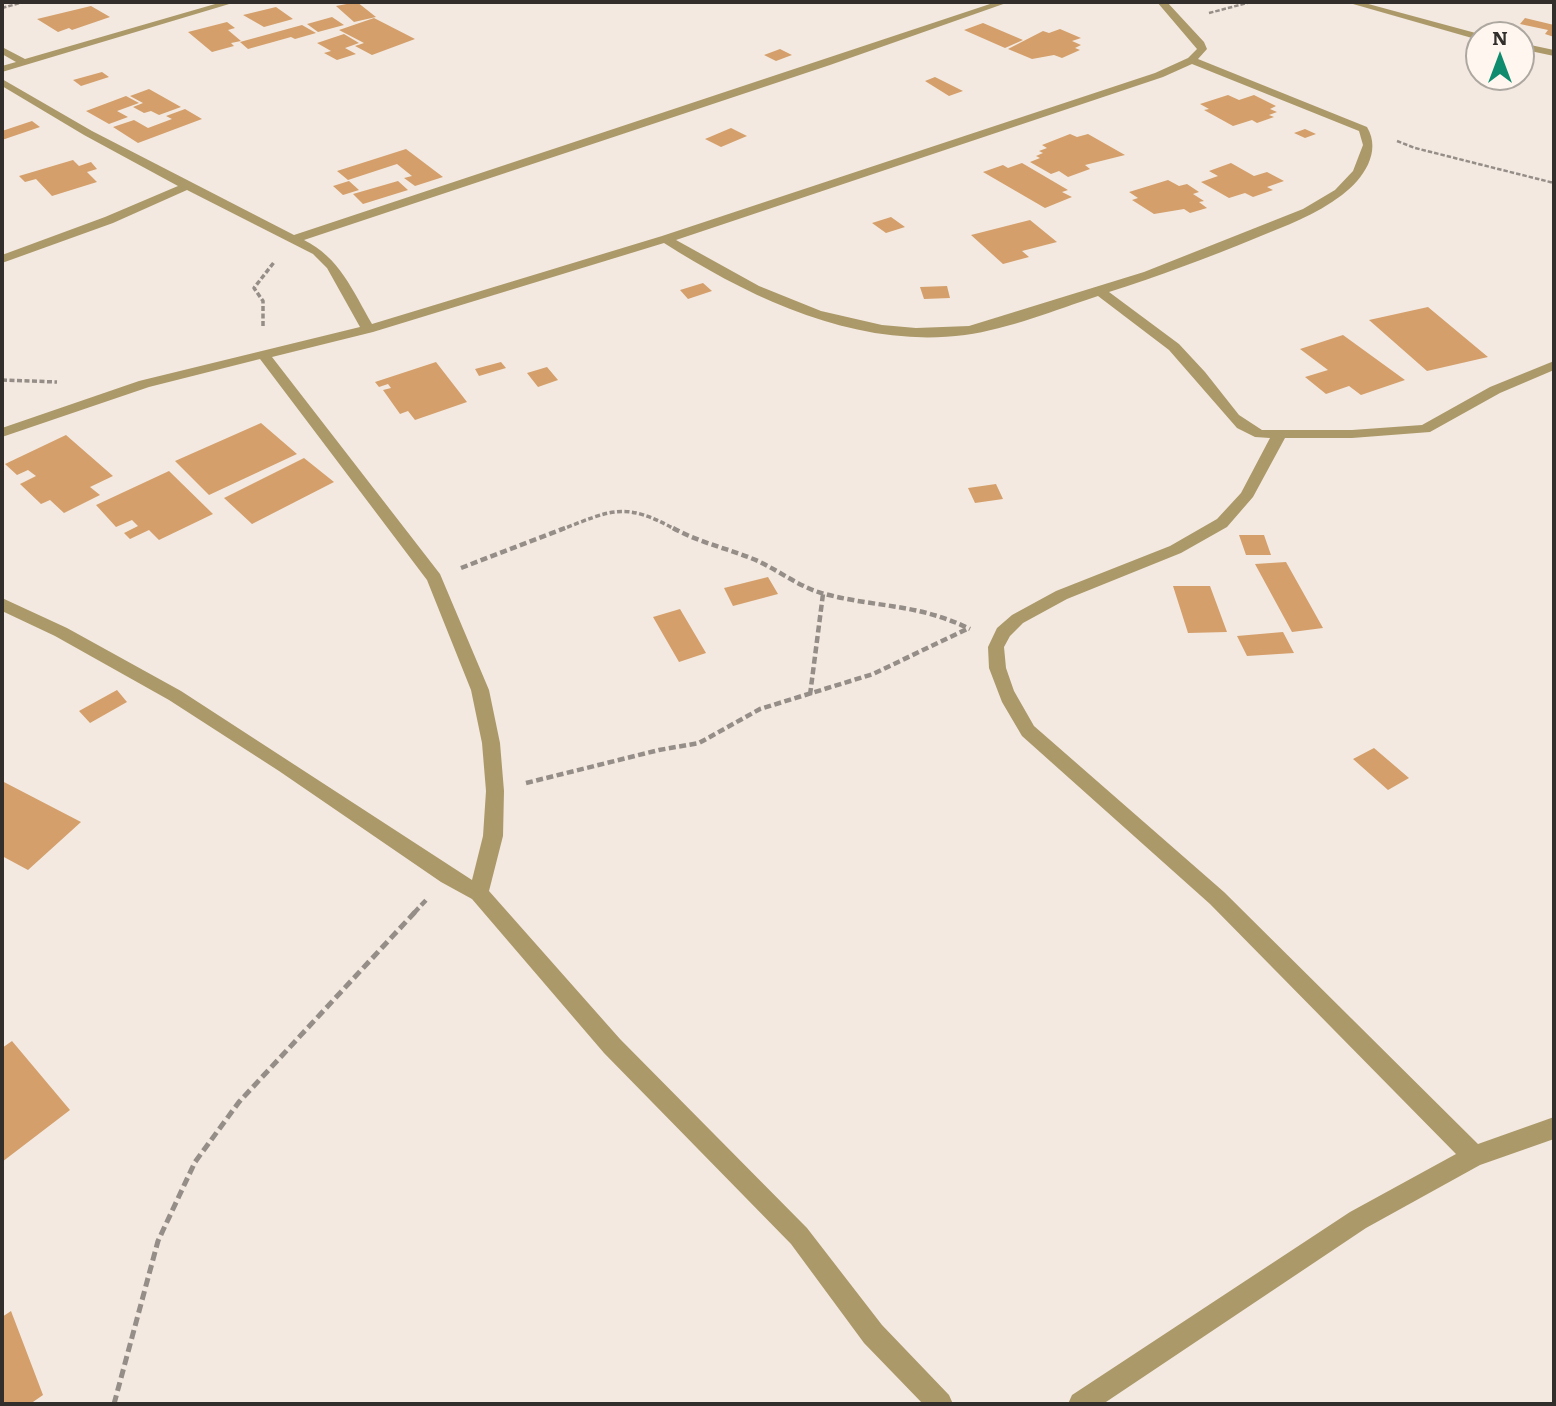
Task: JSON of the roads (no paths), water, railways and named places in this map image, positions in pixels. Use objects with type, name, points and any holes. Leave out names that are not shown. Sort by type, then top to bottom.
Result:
[{"type":"street","points":[[2,69],[231,2]]},
{"type":"street","points":[[291,237],[765,85],[1004,2]]},
{"type":"street","points":[[2,433],[144,384],[368,329],[666,239],[1159,75],[1192,60],[1202,49],[1199,42],[1162,2]]},
{"type":"street","points":[[1351,2],[1465,33]]},
{"type":"street","points":[[1535,49],[1554,53]]},
{"type":"street","points":[[2,50],[25,63]]},
{"type":"street","points":[[666,239],[737,283],[782,302],[851,323],[915,332],[969,330],[1100,292],[1220,249],[1299,216],[1340,191],[1356,176],[1365,159],[1369,141],[1363,129],[1192,60]]},
{"type":"street","points":[[2,82],[88,133],[317,251],[332,266],[368,329]]},
{"type":"street","points":[[2,259],[109,220],[187,186]]},
{"type":"street","points":[[1100,292],[1136,314],[1173,347],[1202,376],[1234,420],[1247,430],[1280,434],[1425,429],[1495,390],[1554,365]]},
{"type":"street","points":[[264,355],[434,578],[480,690],[491,743],[495,792],[493,836],[479,893]]},
{"type":"street","points":[[1280,434],[1244,499],[1225,522],[1146,563],[1036,606],[1002,634],[996,647],[1008,698],[1028,731],[1217,898],[1474,1156]]},
{"type":"street","points":[[2,604],[46,623],[167,688],[448,876],[479,893],[612,1046],[799,1236],[873,1334],[940,1404]]},
{"type":"street","points":[[1081,1404],[1358,1220],[1474,1156],[1554,1128]]}]
